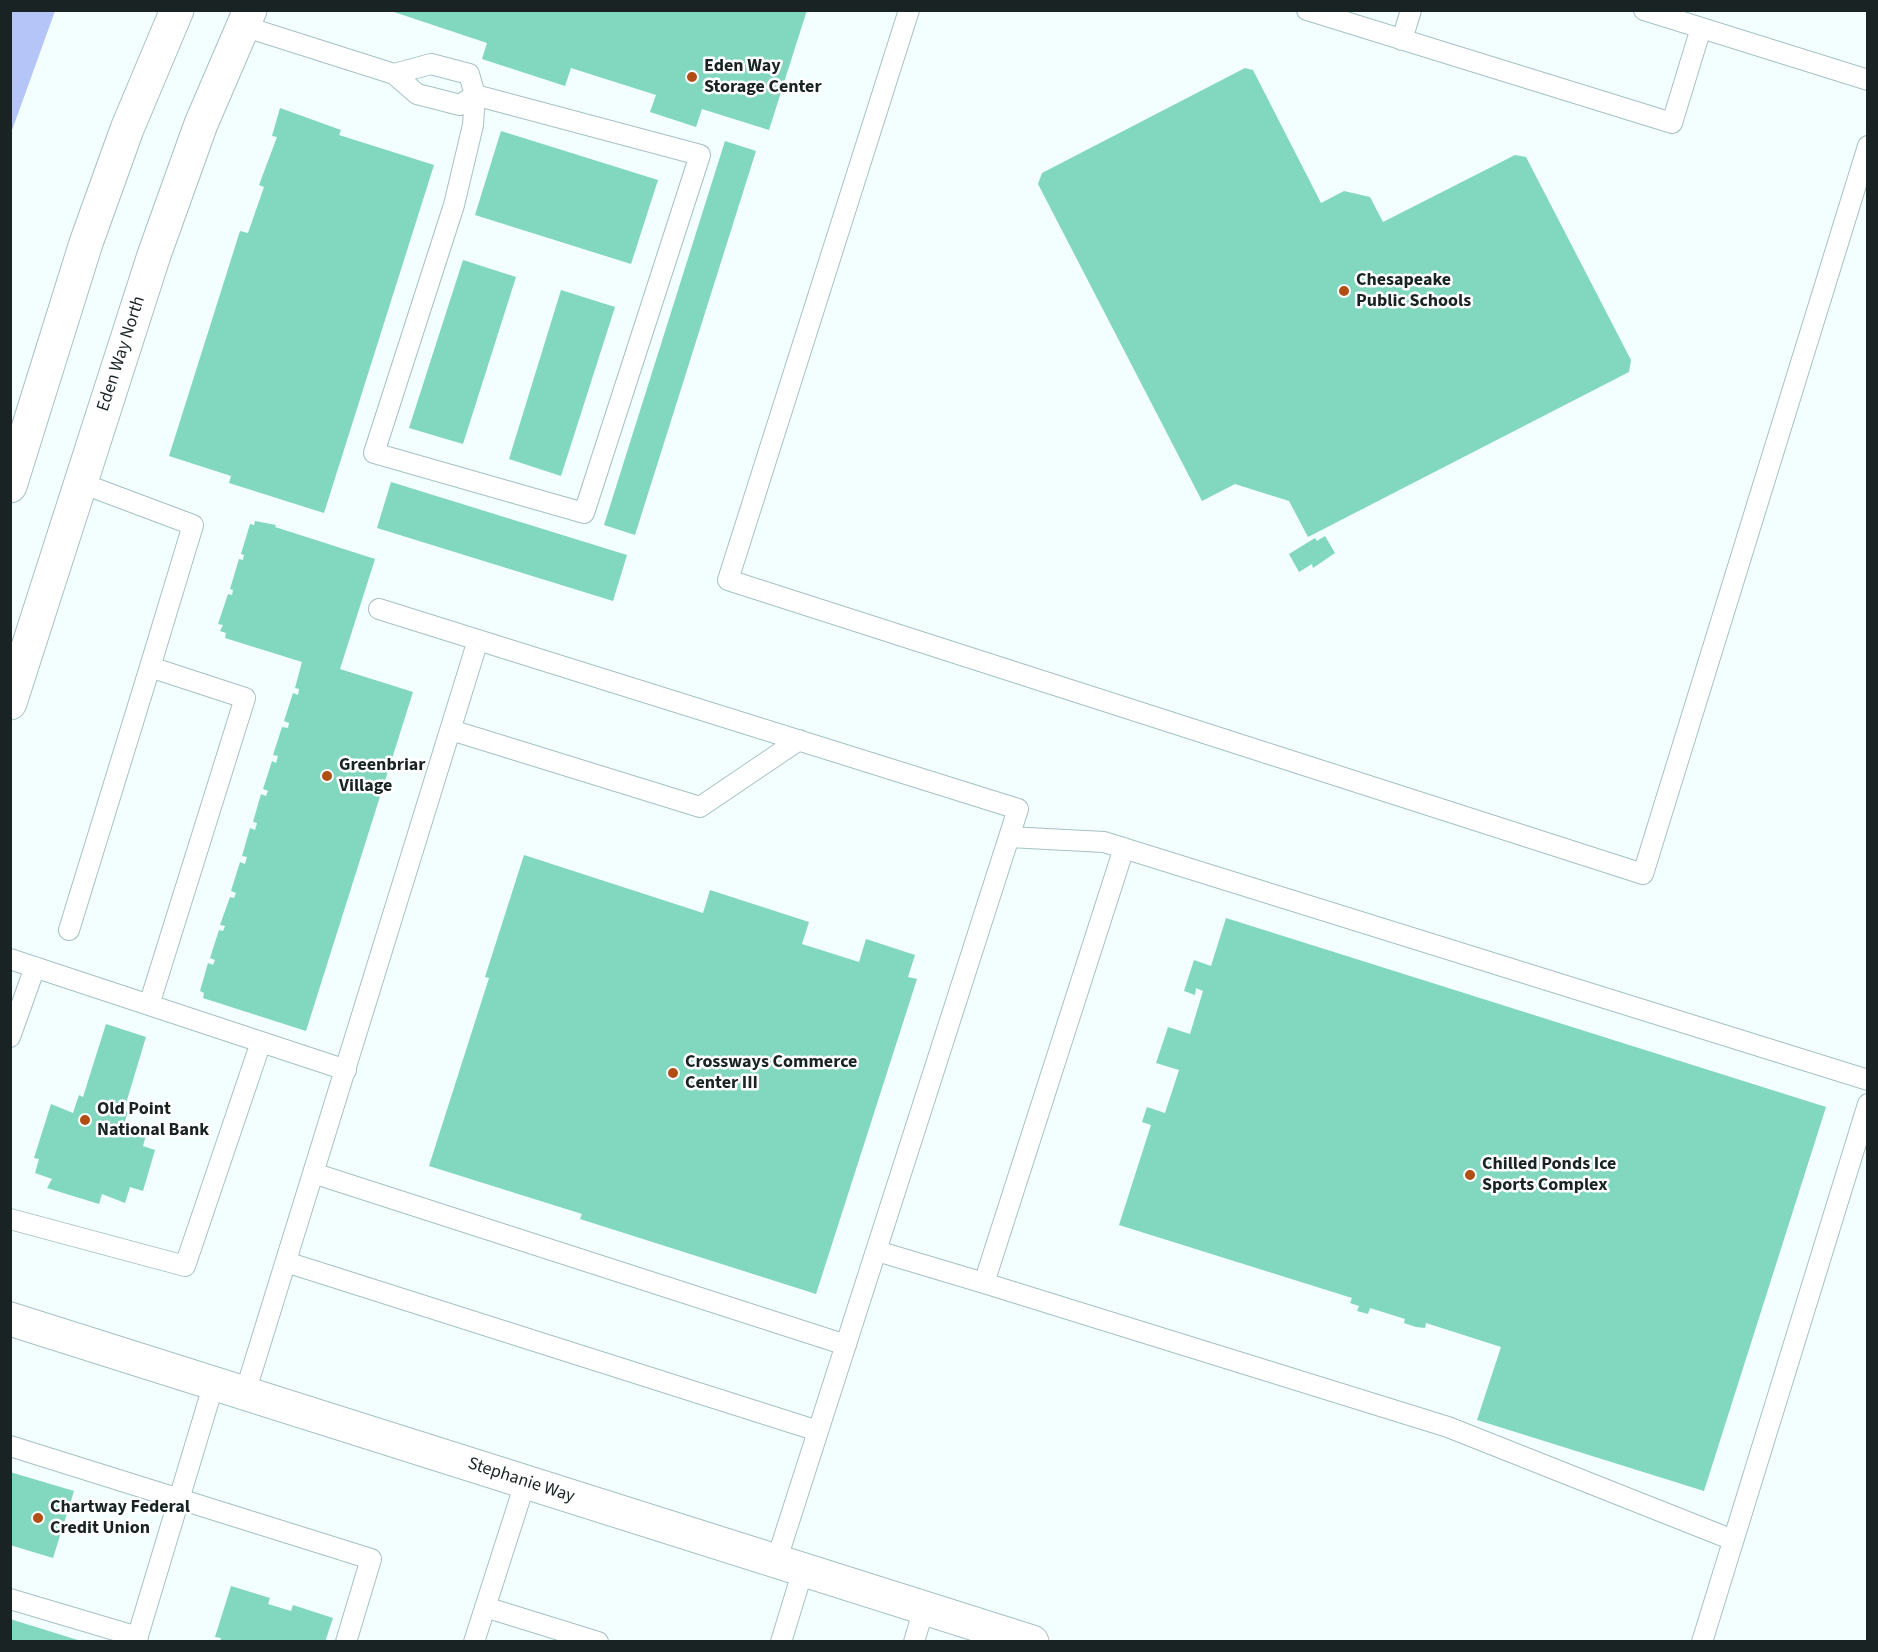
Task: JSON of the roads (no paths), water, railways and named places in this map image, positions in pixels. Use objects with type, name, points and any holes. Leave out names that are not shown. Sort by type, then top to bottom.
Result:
[{"type":"street","points":[[10,486],[86,243],[127,129],[177,10]]},
{"type":"street","name":"Eden Way North","points":[[10,703],[154,255],[201,124],[246,18]]},
{"type":"street","name":"Stephanie Way","points":[[10,1319],[1032,1641]]},
{"type":"lane","points":[[909,10],[728,580],[1642,874],[1868,146]]},
{"type":"lane","points":[[1307,10],[1672,123],[1701,28]]},
{"type":"lane","points":[[1402,40],[1411,10]]},
{"type":"lane","points":[[1644,10],[1868,80]]},
{"type":"lane","points":[[246,18],[394,74],[417,94],[460,105],[475,94]]},
{"type":"lane","points":[[394,74],[431,64],[449,68],[469,74],[475,94],[473,125],[454,205],[374,453],[584,513],[700,154],[475,94]]},
{"type":"lane","points":[[69,930],[193,525],[81,483]]},
{"type":"lane","points":[[379,609],[1018,809],[818,1431],[790,1566],[781,1641]]},
{"type":"lane","points":[[245,1393],[478,640]]},
{"type":"lane","points":[[149,1005],[245,698],[150,667]]},
{"type":"lane","points":[[451,730],[700,807],[799,740]]},
{"type":"lane","points":[[1009,837],[1104,842],[1868,1080]]},
{"type":"lane","points":[[984,1283],[1124,848]]},
{"type":"lane","points":[[10,959],[346,1070]]},
{"type":"lane","points":[[10,1037],[35,967]]},
{"type":"lane","points":[[10,1219],[185,1266],[261,1042]]},
{"type":"lane","points":[[1702,1641],[1868,1104]]},
{"type":"lane","points":[[313,1173],[846,1345]]},
{"type":"lane","points":[[877,1251],[1448,1427],[1733,1540]]},
{"type":"lane","points":[[286,1262],[818,1431]]},
{"type":"lane","points":[[10,1599],[137,1639],[214,1383]]},
{"type":"lane","points":[[10,1446],[371,1559],[346,1641]]},
{"type":"lane","points":[[474,1641],[525,1483]]},
{"type":"lane","points":[[485,1606],[598,1641]]},
{"type":"lane","points":[[914,1641],[924,1608]]},
{"type":"water","points":[[10,11],[55,11],[11,133]]},
{"type":"place","name":"Eden Way Storage Center","points":[[692,77]]},
{"type":"place","name":"Chesapeake Public Schools","points":[[1344,291]]},
{"type":"place","name":"Greenbriar Village","points":[[327,776]]},
{"type":"place","name":"Crossways Commerce Center III","points":[[673,1073]]},
{"type":"place","name":"Old Point National Bank","points":[[85,1120]]},
{"type":"place","name":"Chilled Ponds Ice Sports Complex","points":[[1470,1175]]},
{"type":"place","name":"Chartway Federal Credit Union","points":[[38,1518]]}]
